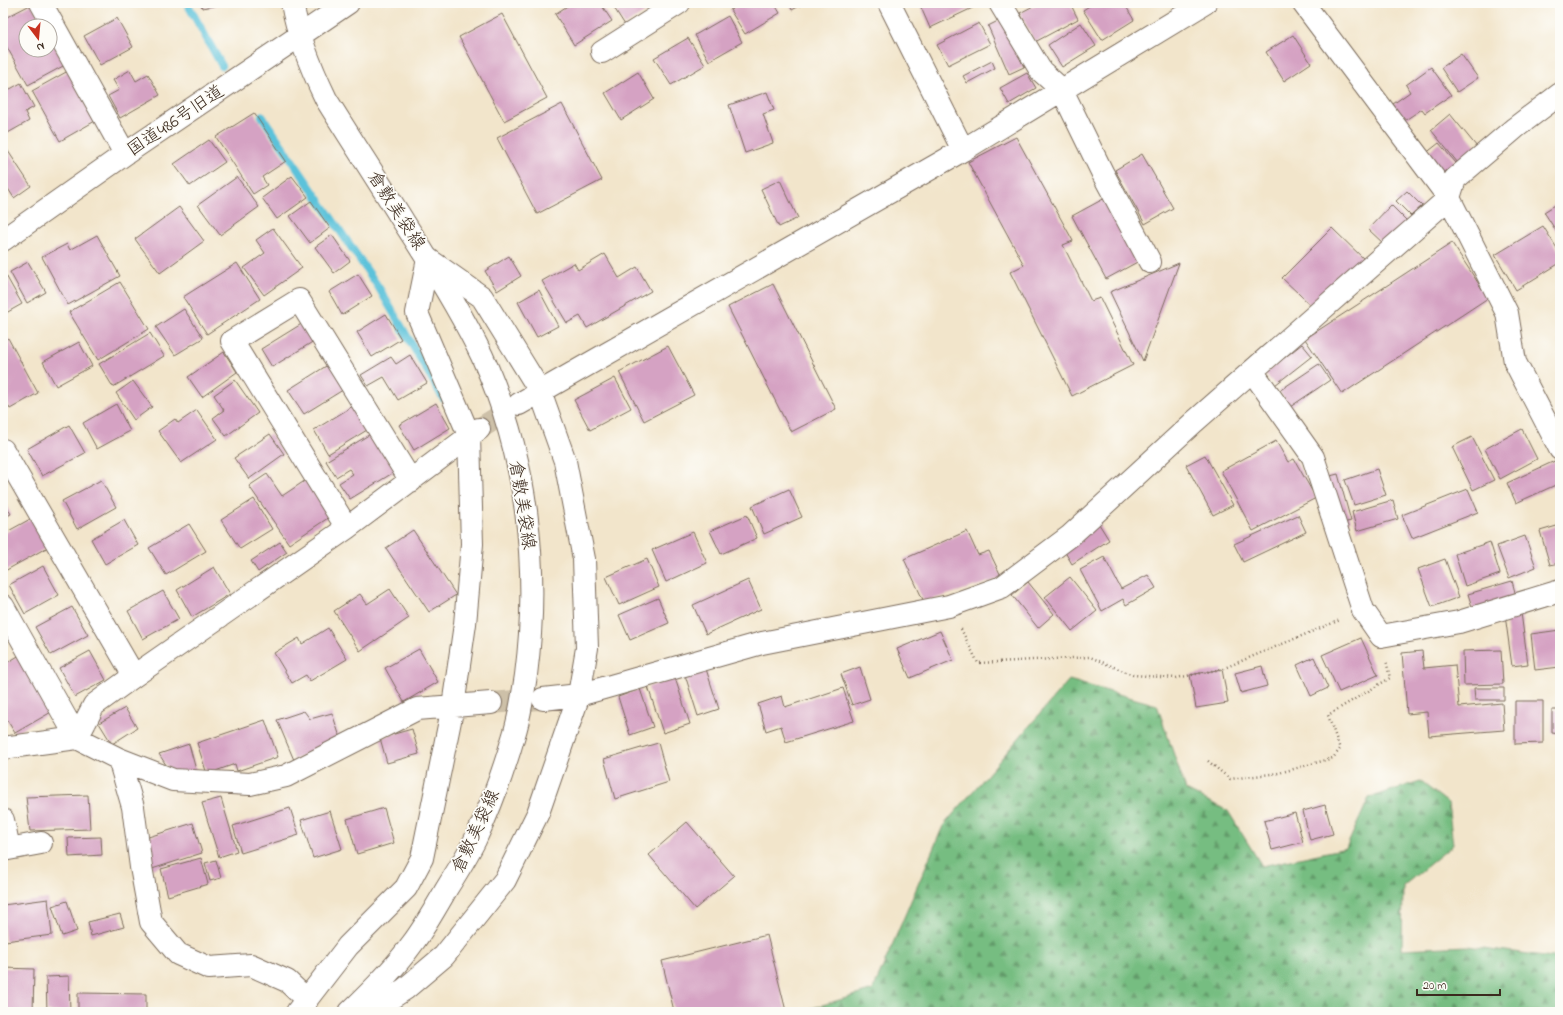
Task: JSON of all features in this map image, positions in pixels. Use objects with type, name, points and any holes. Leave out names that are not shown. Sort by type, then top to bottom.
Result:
[{"type":"street","points":[[41,3],[125,154]]},
{"type":"street","name":"倉敷美袋線","points":[[292,3],[299,36],[326,99],[428,259],[462,317],[482,357],[516,454],[526,508],[531,558],[532,592],[529,653],[515,733],[492,799],[474,841],[412,945],[369,994],[350,1012]]},
{"type":"street","name":"国道486号旧道","points":[[3,240],[125,154],[348,3]]},
{"type":"street","points":[[602,52],[680,3]]},
{"type":"street","points":[[889,3],[963,150]]},
{"type":"street","points":[[1000,3],[1041,71],[1062,90],[1103,174],[1150,262]]},
{"type":"street","points":[[519,404],[963,150],[1205,3]]},
{"type":"street","points":[[1303,3],[1449,198],[1507,313],[1515,362],[1560,448]]},
{"type":"street","points":[[543,699],[579,695],[762,643],[949,606],[1002,587],[1070,536],[1194,422],[1449,198],[1455,179],[1515,128],[1560,94]]},
{"type":"street","points":[[119,759],[133,807],[141,868],[151,922],[178,954],[209,968],[251,965],[287,981],[302,1006],[348,946],[406,888],[422,858],[453,706],[465,624],[472,544],[476,431],[417,313],[428,259],[482,297],[540,391],[565,461],[584,559],[587,648],[579,695],[538,813],[505,880],[444,956],[405,989],[370,1012]]},
{"type":"street","points":[[347,528],[232,341],[299,300],[411,481]]},
{"type":"street","points":[[1252,371],[1313,456],[1363,610],[1381,636],[1459,622],[1560,591]]},
{"type":"street","points":[[77,738],[94,705],[347,528],[476,431]]},
{"type":"street","points":[[3,450],[134,676]]},
{"type":"street","points":[[3,606],[77,738],[119,759],[173,780],[250,784],[286,776],[416,709],[491,703]]},
{"type":"street","points":[[3,748],[77,738]]},
{"type":"street","points":[[3,820],[6,849],[41,843]]},
{"type":"path","points":[[949,606],[978,663],[1090,657],[1132,675],[1176,678],[1222,670],[1363,610]]},
{"type":"path","points":[[1208,761],[1230,779],[1279,773],[1333,758],[1340,749],[1328,715],[1390,678],[1381,636]]},
{"type":"green space","points":[[1069,680],[1157,705],[1186,790],[1228,811],[1262,866],[1346,848],[1369,798],[1420,781],[1448,803],[1453,845],[1403,886],[1402,949],[1467,946],[1560,958],[1560,1012],[799,1012],[873,990],[943,826]]},
{"type":"building","points":[[201,3],[224,3],[224,4],[202,8]]},
{"type":"building","points":[[572,3],[600,3],[612,21],[574,45],[555,14]]},
{"type":"building","points":[[611,3],[657,3],[658,4],[625,25]]},
{"type":"building","points":[[743,3],[774,3],[780,13],[745,34],[730,10]]},
{"type":"building","points":[[789,3],[805,3],[792,10]]},
{"type":"building","points":[[919,3],[983,3],[930,28]]},
{"type":"building","points":[[1039,3],[1070,3],[1078,19],[1035,42],[1020,13]]},
{"type":"building","points":[[1094,3],[1124,3],[1134,20],[1102,40],[1083,10]]},
{"type":"building","points":[[32,4],[40,18],[18,18],[18,58],[58,58],[58,52],[65,65],[28,85],[3,40],[3,19]]},
{"type":"building","points":[[502,14],[547,98],[504,121],[459,37]]},
{"type":"building","points":[[728,16],[742,42],[709,61],[695,35]]},
{"type":"building","points":[[117,18],[133,47],[100,65],[84,36]]},
{"type":"building","points":[[1002,19],[1024,67],[1009,74],[988,26]]},
{"type":"building","points":[[979,23],[990,44],[948,65],[937,45]]},
{"type":"building","points":[[1081,23],[1096,46],[1062,67],[1048,45]]},
{"type":"building","points":[[1293,35],[1311,63],[1284,81],[1266,52]]},
{"type":"building","points":[[688,38],[705,65],[671,85],[654,58]]},
{"type":"building","points":[[1461,54],[1478,78],[1457,92],[1441,68]]},
{"type":"building","points":[[992,61],[995,68],[967,83],[963,76]]},
{"type":"building","points":[[1431,67],[1451,95],[1425,113],[1422,109],[1404,121],[1393,104],[1410,92],[1406,85]]},
{"type":"building","points":[[130,70],[136,81],[148,74],[160,95],[120,118],[108,96],[119,90],[113,80]]},
{"type":"building","points":[[68,71],[95,121],[60,141],[32,91]]},
{"type":"building","points":[[638,72],[654,99],[621,120],[605,93]]},
{"type":"building","points":[[1027,73],[1036,88],[1009,104],[1000,88]]},
{"type":"building","points":[[21,83],[34,107],[25,112],[29,121],[6,134],[3,129],[3,93]]},
{"type":"building","points":[[767,92],[774,110],[763,114],[773,143],[745,153],[729,105]]},
{"type":"building","points":[[562,104],[602,180],[537,214],[497,138]]},
{"type":"building","points":[[254,113],[286,161],[262,177],[267,185],[253,194],[216,137]]},
{"type":"building","points":[[1450,114],[1477,147],[1458,163],[1431,130]]},
{"type":"building","points":[[1016,137],[1073,241],[1063,245],[1091,301],[1100,298],[1133,365],[1072,396],[1010,272],[1024,265],[968,162]]},
{"type":"building","points":[[209,140],[225,162],[190,186],[174,164]]},
{"type":"building","points":[[1439,143],[1456,163],[1442,174],[1425,154]]},
{"type":"building","points":[[6,148],[31,186],[14,198],[7,187],[3,189],[3,149]]},
{"type":"building","points":[[1142,154],[1173,208],[1145,224],[1115,170]]},
{"type":"building","points":[[292,176],[308,197],[277,219],[262,198]]},
{"type":"building","points":[[237,177],[259,207],[220,235],[198,205]]},
{"type":"building","points":[[780,180],[798,218],[779,227],[761,189]]},
{"type":"building","points":[[1407,191],[1422,206],[1411,216],[1396,201]]},
{"type":"building","points":[[1107,197],[1141,260],[1106,279],[1072,216]]},
{"type":"building","points":[[311,201],[330,228],[310,243],[290,216]]},
{"type":"building","points":[[1560,202],[1560,237],[1544,212]]},
{"type":"building","points":[[1391,205],[1408,222],[1385,245],[1368,229]]},
{"type":"building","points":[[179,207],[204,241],[160,273],[135,239]]},
{"type":"building","points":[[1543,226],[1560,253],[1560,263],[1516,290],[1495,255]]},
{"type":"building","points":[[273,228],[302,268],[264,295],[244,268],[265,253],[256,240]]},
{"type":"building","points":[[1332,228],[1366,261],[1317,311],[1282,278]]},
{"type":"building","points":[[97,235],[120,276],[68,305],[42,257],[67,244],[70,250]]},
{"type":"building","points":[[332,235],[350,261],[334,273],[315,247]]},
{"type":"building","points":[[1452,243],[1488,298],[1342,394],[1305,339]]},
{"type":"building","points":[[605,254],[619,278],[637,267],[651,291],[587,328],[580,316],[567,323],[542,281],[574,263],[578,270]]},
{"type":"building","points":[[509,256],[521,276],[497,291],[485,271]]},
{"type":"building","points":[[28,262],[46,292],[27,303],[10,272]]},
{"type":"building","points":[[237,263],[260,299],[207,334],[183,297]]},
{"type":"building","points":[[1179,263],[1143,361],[1110,292]]},
{"type":"building","points":[[3,272],[22,304],[6,313],[3,307]]},
{"type":"building","points":[[358,274],[372,296],[342,315],[329,292]]},
{"type":"building","points":[[120,282],[149,329],[98,360],[69,312]]},
{"type":"building","points":[[773,284],[836,409],[791,432],[728,307]]},
{"type":"building","points":[[539,290],[558,326],[537,337],[518,302]]},
{"type":"building","points":[[184,309],[203,338],[175,355],[156,327]]},
{"type":"building","points":[[386,314],[401,339],[372,357],[357,332]]},
{"type":"building","points":[[303,323],[314,341],[272,367],[261,349]]},
{"type":"building","points":[[150,333],[164,356],[113,387],[99,364]]},
{"type":"building","points":[[8,338],[38,393],[10,409],[3,397],[3,341]]},
{"type":"building","points":[[79,342],[92,366],[56,386],[43,362]]},
{"type":"building","points":[[1302,344],[1312,356],[1275,385],[1265,373]]},
{"type":"building","points":[[668,346],[694,395],[644,421],[619,372]]},
{"type":"building","points":[[224,352],[237,372],[202,397],[188,377]]},
{"type":"building","points":[[410,355],[427,383],[398,400],[384,377],[368,386],[361,375],[391,357],[396,364]]},
{"type":"building","points":[[331,363],[346,388],[304,414],[288,390]]},
{"type":"building","points":[[1319,364],[1330,380],[1290,407],[1279,391]]},
{"type":"building","points":[[615,378],[631,408],[590,430],[574,400]]},
{"type":"building","points":[[235,380],[258,413],[226,436],[213,418],[224,410],[214,395]]},
{"type":"building","points":[[133,381],[152,407],[134,420],[116,393]]},
{"type":"building","points":[[436,403],[450,428],[414,450],[399,425]]},
{"type":"building","points":[[116,404],[130,431],[97,449],[83,423]]},
{"type":"building","points":[[353,406],[367,430],[328,454],[314,430]]},
{"type":"building","points":[[197,410],[217,439],[181,463],[158,431],[175,419],[178,423]]},
{"type":"building","points":[[69,425],[85,453],[42,476],[27,449]]},
{"type":"building","points":[[1522,429],[1537,459],[1500,479],[1485,449]]},
{"type":"building","points":[[372,433],[396,471],[350,499],[339,483],[353,474],[349,469],[336,477],[326,461]]},
{"type":"building","points":[[270,434],[284,454],[249,479],[234,458]]},
{"type":"building","points":[[1472,437],[1494,480],[1473,490],[1452,447]]},
{"type":"building","points":[[1276,441],[1288,462],[1294,459],[1316,498],[1253,531],[1221,471]]},
{"type":"building","points":[[1205,455],[1233,505],[1213,515],[1186,465]]},
{"type":"building","points":[[1559,459],[1560,483],[1516,503],[1507,483]]},
{"type":"building","points":[[1377,469],[1386,495],[1354,505],[1345,480]]},
{"type":"building","points":[[267,474],[282,496],[306,480],[331,516],[289,544],[249,486]]},
{"type":"building","points":[[1338,474],[1351,521],[1339,524],[1326,477]]},
{"type":"building","points":[[101,480],[116,507],[77,529],[62,501]]},
{"type":"building","points":[[789,489],[802,517],[764,534],[752,506]]},
{"type":"building","points":[[1468,489],[1478,512],[1412,538],[1402,515]]},
{"type":"building","points":[[254,499],[272,529],[240,549],[221,520]]},
{"type":"building","points":[[3,500],[11,514],[3,518]]},
{"type":"building","points":[[1393,500],[1398,519],[1357,531],[1352,512]]},
{"type":"building","points":[[747,515],[757,538],[721,554],[710,531]]},
{"type":"building","points":[[1298,515],[1306,532],[1243,562],[1234,544]]},
{"type":"building","points":[[32,518],[48,547],[3,572],[3,534]]},
{"type":"building","points":[[124,520],[138,545],[105,564],[91,539]]},
{"type":"building","points":[[189,524],[206,551],[166,575],[149,548]]},
{"type":"building","points":[[1099,524],[1109,540],[1072,564],[1062,547]]},
{"type":"building","points":[[1560,525],[1560,563],[1550,565],[1540,531]]},
{"type":"building","points":[[413,530],[456,595],[429,612],[386,548]]},
{"type":"building","points":[[967,531],[978,555],[989,551],[1002,578],[924,602],[904,559]]},
{"type":"building","points":[[693,532],[707,563],[666,582],[652,550]]},
{"type":"building","points":[[1525,536],[1536,567],[1509,578],[1497,546]]},
{"type":"building","points":[[280,542],[287,552],[258,572],[251,561]]},
{"type":"building","points":[[1490,542],[1500,574],[1465,586],[1455,554]]},
{"type":"building","points":[[1104,557],[1121,589],[1148,575],[1156,588],[1126,605],[1123,599],[1102,611],[1080,570]]},
{"type":"building","points":[[647,559],[659,587],[619,605],[606,577]]},
{"type":"building","points":[[1445,559],[1459,597],[1432,607],[1418,569]]},
{"type":"building","points":[[43,566],[59,595],[25,614],[9,585]]},
{"type":"building","points":[[214,567],[230,594],[192,617],[177,590]]},
{"type":"building","points":[[1070,577],[1097,611],[1072,631],[1045,597]]},
{"type":"building","points":[[748,580],[761,609],[706,634],[693,605]]},
{"type":"building","points":[[1512,581],[1516,596],[1473,610],[1468,594]]},
{"type":"building","points":[[1028,582],[1054,614],[1038,628],[1012,595]]},
{"type":"building","points":[[390,589],[409,618],[360,651],[334,611],[360,594],[367,604]]},
{"type":"building","points":[[163,591],[179,619],[143,639],[128,611]]},
{"type":"building","points":[[658,598],[669,623],[630,640],[619,615]]},
{"type":"building","points":[[72,607],[88,635],[51,655],[35,627]]},
{"type":"building","points":[[1521,613],[1528,664],[1512,666],[1505,615]]},
{"type":"building","points":[[328,628],[347,659],[310,681],[306,675],[292,683],[274,653],[299,638],[302,644]]},
{"type":"building","points":[[1560,630],[1560,667],[1535,670],[1531,634]]},
{"type":"building","points":[[940,631],[953,660],[910,678],[897,649]]},
{"type":"building","points":[[1361,638],[1378,675],[1339,692],[1322,655]]},
{"type":"building","points":[[419,649],[438,682],[404,702],[385,668]]},
{"type":"building","points":[[1501,650],[1503,684],[1464,685],[1463,651]]},
{"type":"building","points":[[90,651],[106,680],[75,697],[59,668]]},
{"type":"building","points":[[1422,651],[1424,668],[1455,665],[1459,707],[1502,703],[1504,730],[1429,736],[1427,712],[1407,714],[1402,653]]},
{"type":"building","points":[[20,655],[53,711],[15,733],[4,715],[3,716],[3,665]]},
{"type":"building","points":[[1314,657],[1328,688],[1311,696],[1297,665]]},
{"type":"building","points":[[1262,666],[1267,686],[1241,693],[1235,673]]},
{"type":"building","points":[[860,667],[870,699],[852,705],[841,674]]},
{"type":"building","points":[[706,669],[719,709],[698,716],[685,675]]},
{"type":"building","points":[[1222,669],[1228,703],[1196,708],[1190,675]]},
{"type":"building","points":[[675,678],[690,724],[663,733],[648,687]]},
{"type":"building","points":[[843,688],[854,721],[786,742],[781,726],[766,731],[758,704],[782,696],[785,707]]},
{"type":"building","points":[[1474,688],[1504,688],[1504,700],[1475,700]]},
{"type":"building","points":[[640,689],[653,727],[630,735],[618,697]]},
{"type":"building","points":[[1515,701],[1543,701],[1543,743],[1515,744]]},
{"type":"building","points":[[125,708],[137,728],[112,744],[99,723]]},
{"type":"building","points":[[1552,710],[1560,710],[1560,734],[1552,733]]},
{"type":"building","points":[[304,711],[310,719],[332,713],[340,737],[294,760],[277,720]]},
{"type":"building","points":[[265,720],[278,757],[237,771],[235,764],[207,774],[197,743]]},
{"type":"building","points":[[412,729],[419,754],[387,763],[380,738]]},
{"type":"building","points":[[658,743],[669,782],[615,799],[604,759]]},
{"type":"building","points":[[189,744],[196,770],[181,781],[168,768],[159,754]]},
{"type":"building","points":[[88,795],[90,829],[30,831],[26,797]]},
{"type":"building","points":[[221,798],[237,851],[219,857],[202,803]]},
{"type":"building","points":[[1325,805],[1333,834],[1310,840],[1303,811]]},
{"type":"building","points":[[290,808],[299,835],[241,853],[233,826]]},
{"type":"building","points":[[384,808],[394,843],[357,854],[347,819]]},
{"type":"building","points":[[330,811],[342,849],[313,858],[301,820]]},
{"type":"building","points":[[1295,813],[1303,842],[1272,850],[1264,821]]},
{"type":"building","points":[[687,822],[734,876],[695,909],[649,855]]},
{"type":"building","points":[[193,823],[202,853],[152,869],[142,839]]},
{"type":"building","points":[[101,837],[102,855],[69,857],[68,838]]},
{"type":"building","points":[[201,858],[208,884],[168,896],[161,869]]},
{"type":"building","points":[[216,860],[221,878],[210,881],[205,863]]},
{"type":"building","points":[[48,899],[52,935],[5,941],[3,905]]},
{"type":"building","points":[[67,901],[77,931],[62,936],[52,906]]},
{"type":"building","points":[[120,914],[124,927],[91,936],[88,922]]},
{"type":"building","points":[[767,935],[786,1011],[674,1011],[662,961]]},
{"type":"building","points":[[3,968],[34,969],[33,1012],[3,1012]]},
{"type":"building","points":[[69,976],[70,1012],[47,1012],[46,977]]},
{"type":"building","points":[[78,993],[146,994],[146,1012],[78,1012]]},
{"type":"waterway","points":[[187,3],[222,66]]},
{"type":"waterway","points":[[262,116],[379,288],[443,398]]},
{"type":"tunnel","points":[[482,427],[519,404]]},
{"type":"tunnel","points":[[491,703],[540,699]]}]
